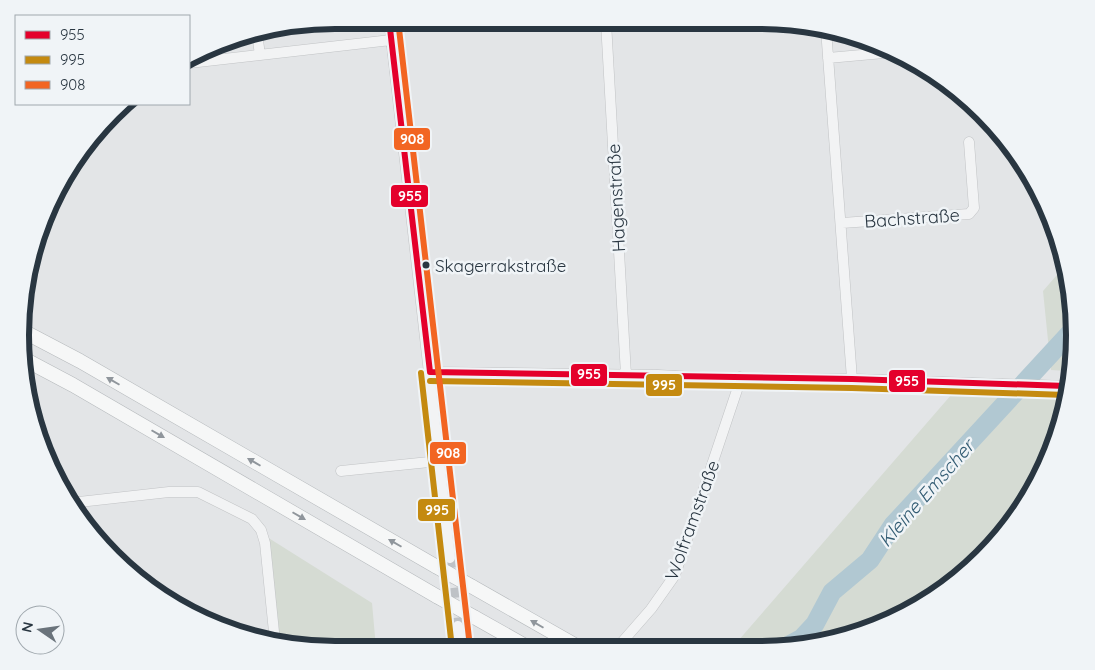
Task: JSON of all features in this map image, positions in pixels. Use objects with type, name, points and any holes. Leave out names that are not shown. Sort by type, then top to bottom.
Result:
[{"type":"highway","points":[[29,334],[568,641]]},
{"type":"highway","points":[[30,362],[73,385],[517,641]]},
{"type":"street","points":[[390,29],[434,400],[450,558]]},
{"type":"street","name":"Hagenstraße","points":[[606,29],[626,374]]},
{"type":"street","name":"Bachstraße","points":[[827,37],[852,379]]},
{"type":"street","points":[[258,39],[260,55]]},
{"type":"street","points":[[196,62],[391,40]]},
{"type":"street","points":[[828,58],[880,53]]},
{"type":"street","name":"Bachstraße","points":[[842,223],[969,214],[974,208],[969,142]]},
{"type":"street","points":[[430,372],[626,374],[711,378],[740,376],[1062,386]]},
{"type":"street","name":"Wolframstraße","points":[[623,641],[652,609],[675,575],[740,376]]},
{"type":"street","points":[[341,471],[439,461]]},
{"type":"street","points":[[79,503],[169,492],[198,492],[252,519],[261,530],[265,543],[274,635]]},
{"type":"street","points":[[458,626],[460,641]]},
{"type":"shaded area","points":[[1059,272],[1066,315],[1064,371],[1051,370],[1043,291]]},
{"type":"shaded area","points":[[958,387],[1061,390],[1056,414],[1043,452],[1015,505],[977,552],[946,578],[930,590],[895,610],[839,631],[780,641],[738,641]]},
{"type":"shaded area","points":[[267,537],[372,603],[375,641],[315,641],[277,635]]},
{"type":"waterway","name":"Kleine Emscher","points":[[800,639],[815,624],[832,592],[870,560],[893,525],[1066,337]]},
{"type":"tunnel","points":[[450,558],[458,626]]},
{"type":"transit line","name":"955","points":[[390,29],[430,372]]},
{"type":"transit line","name":"908","points":[[399,29],[469,641]]},
{"type":"transit line","name":"955","points":[[430,372],[852,379],[1062,386]]},
{"type":"transit line","name":"995","points":[[421,373],[451,641]]},
{"type":"transit line","name":"995","points":[[430,381],[852,388],[1060,395]]},
{"type":"place","name":"Skagerrakstraße","points":[[426,265]]}]
